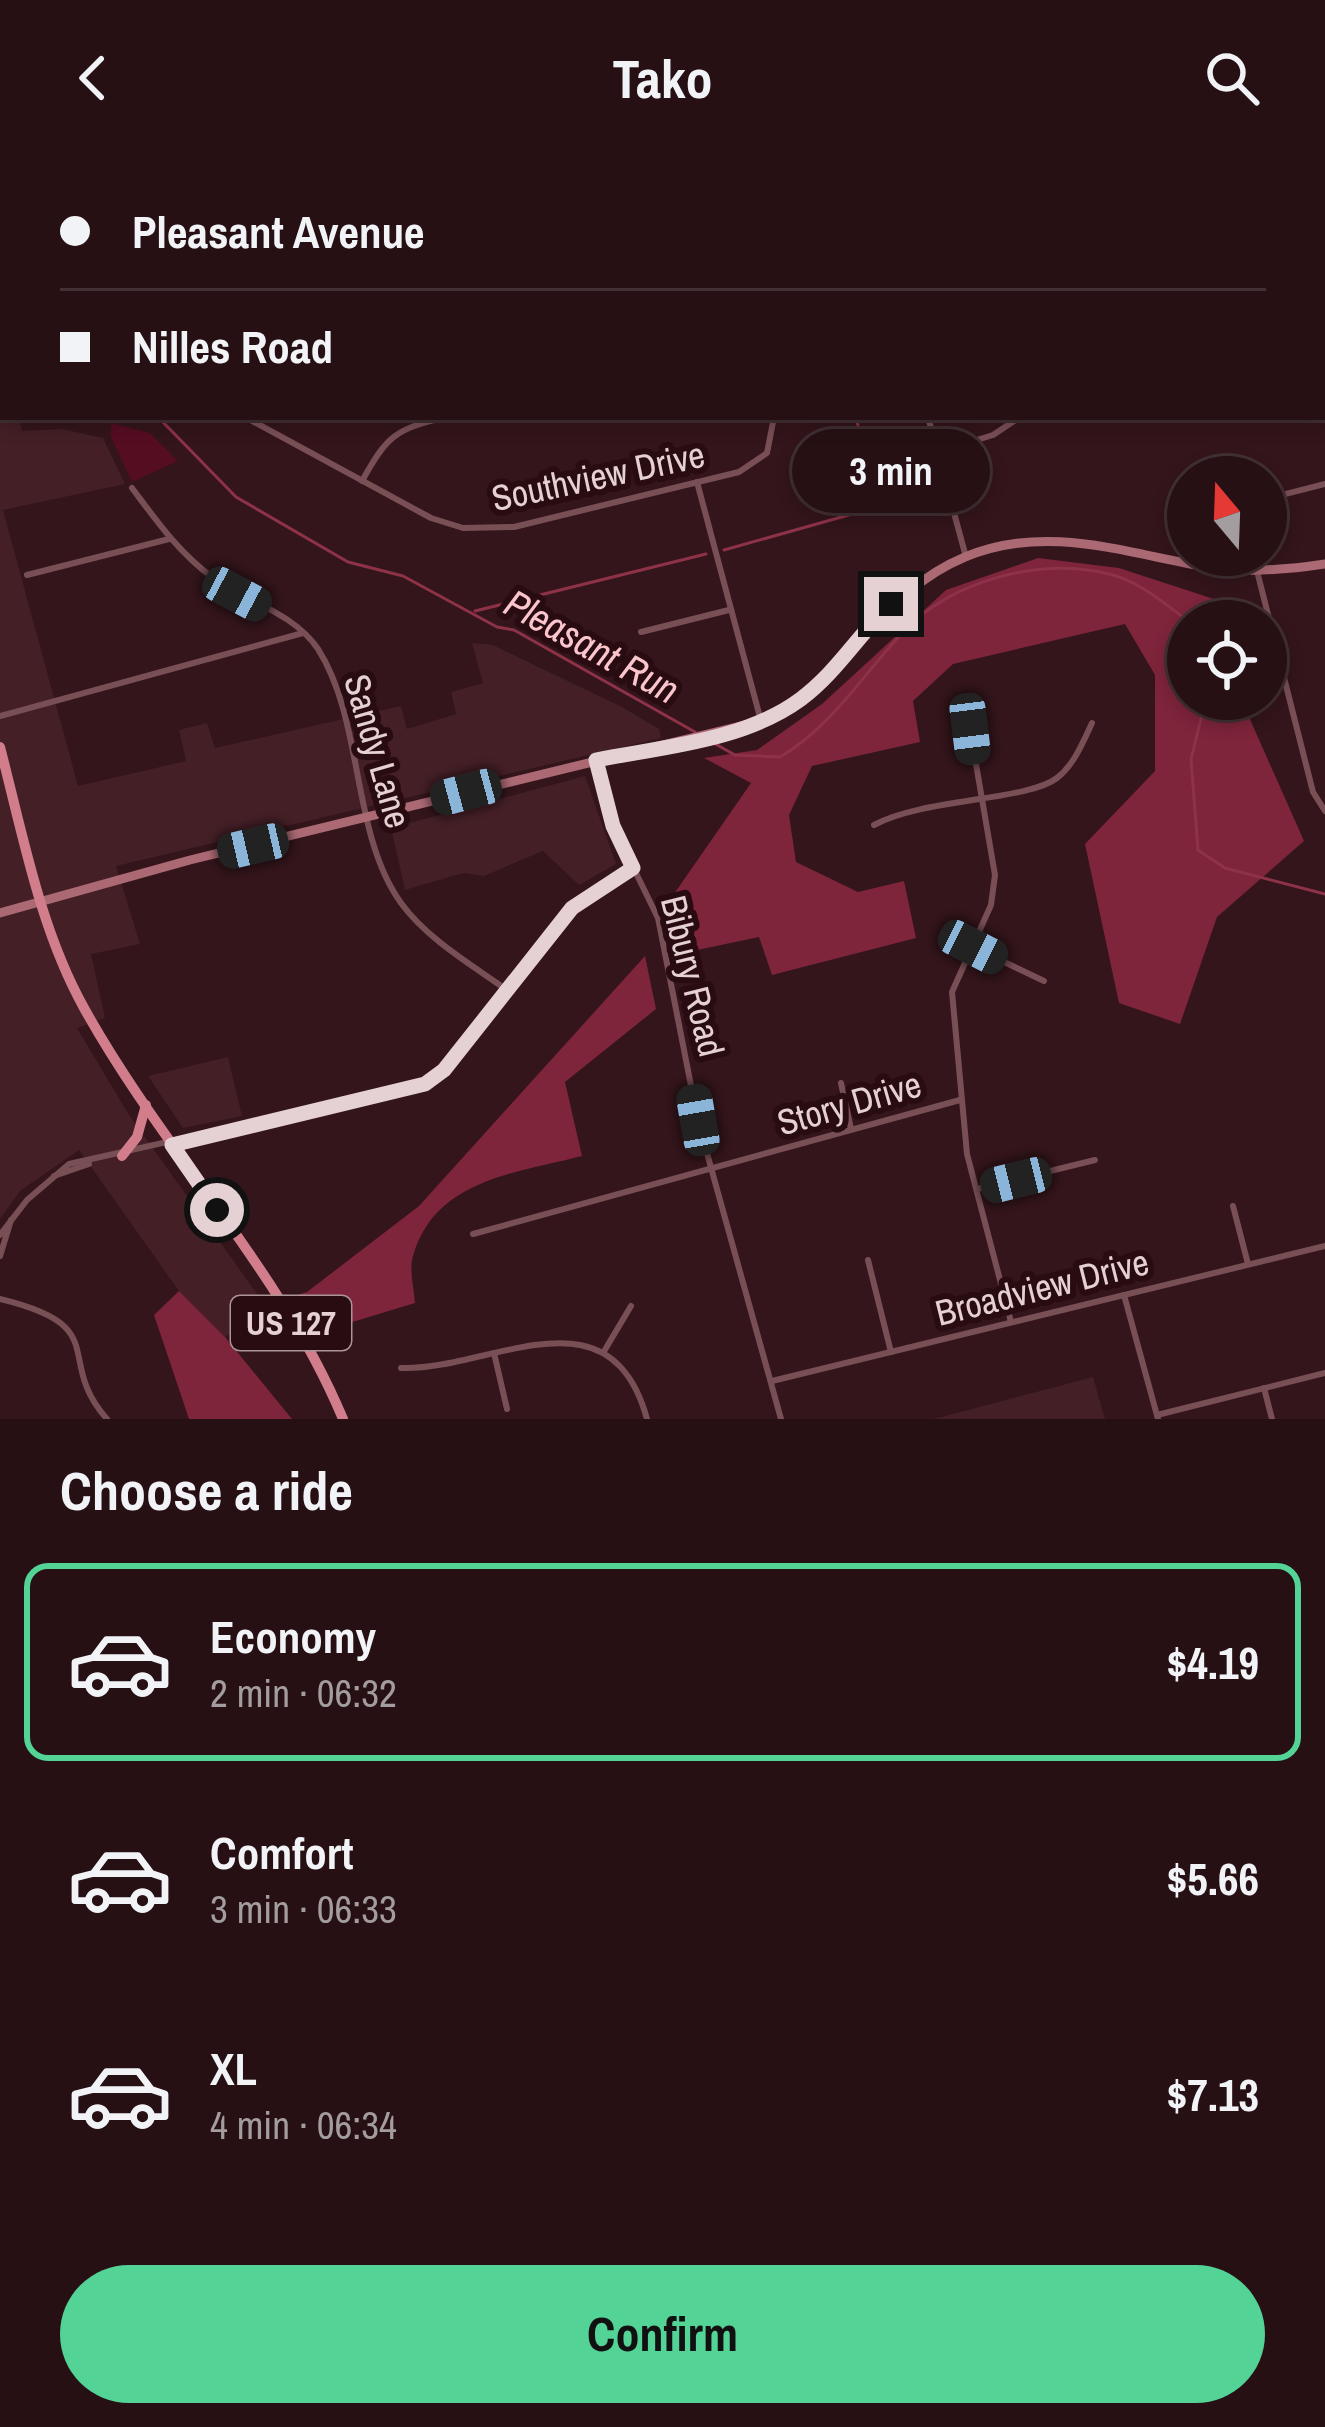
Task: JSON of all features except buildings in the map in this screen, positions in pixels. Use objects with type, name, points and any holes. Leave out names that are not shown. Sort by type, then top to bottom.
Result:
[{"type":"main road","name":"US 127","points":[[0,747],[41,901],[82,1005],[299,1336],[343,1419]]},
{"type":"main road","points":[[122,1156],[137,1137],[146,1106]]},
{"type":"street","name":"Southview Drive","points":[[250,420],[449,525],[486,530],[755,465],[774,438],[774,420]]},
{"type":"street","points":[[362,481],[396,432],[436,420]]},
{"type":"street","points":[[929,420],[966,556]]},
{"type":"street","points":[[938,452],[994,435],[1016,420]]},
{"type":"street","points":[[697,482],[761,721]]},
{"type":"street","points":[[1287,494],[1325,484]]},
{"type":"street","name":"Sandy Lane","points":[[132,488],[170,539],[207,573],[304,633],[332,677],[386,878],[401,904],[507,991]]},
{"type":"street","points":[[27,575],[170,539]]},
{"type":"street","points":[[0,913],[761,721],[821,682],[903,593],[966,556],[1056,539],[1167,555]]},
{"type":"street","points":[[1287,568],[1325,564]]},
{"type":"street","points":[[1258,576],[1313,792],[1325,811]]},
{"type":"street","points":[[641,632],[729,610]]},
{"type":"street","points":[[0,716],[304,633]]},
{"type":"street","points":[[874,825],[906,809],[1048,784],[1060,776],[1093,723]]},
{"type":"street","points":[[970,729],[995,875],[991,905],[952,992],[960,1100],[976,1190],[1011,1322]]},
{"type":"street","name":"Bibury Road","points":[[596,760],[613,826],[658,918],[712,1171],[781,1419]]},
{"type":"street","points":[[0,1235],[69,1164],[172,1145],[425,1084],[444,1070],[572,908],[633,868]]},
{"type":"street","points":[[973,947],[1044,981]]},
{"type":"street","points":[[841,1083],[851,1130]]},
{"type":"street","name":"Story Drive","points":[[473,1234],[960,1100]]},
{"type":"street","points":[[976,1190],[1095,1160]]},
{"type":"street","points":[[1233,1206],[1248,1264]]},
{"type":"street","points":[[0,1256],[11,1220]]},
{"type":"street","name":"Broadview Drive","points":[[772,1381],[1325,1246]]},
{"type":"street","points":[[868,1260],[891,1352]]},
{"type":"street","points":[[1124,1295],[1158,1417],[1325,1373]]},
{"type":"street","points":[[0,1299],[42,1309],[72,1331],[89,1390],[104,1418]]},
{"type":"street","points":[[603,1353],[631,1306]]},
{"type":"street","points":[[401,1368],[558,1342],[603,1353],[633,1385],[647,1419]]},
{"type":"street","points":[[494,1353],[507,1409]]},
{"type":"street","points":[[1264,1388],[1272,1419]]},
{"type":"shaded area","points":[[0,420],[19,420],[22,431],[62,429],[103,438],[125,484],[3,510],[78,786],[186,761],[179,730],[207,723],[215,748],[401,706],[407,729],[456,714],[451,692],[483,683],[472,643],[493,645],[659,729],[661,738],[116,866],[140,944],[91,954],[105,1018],[77,1028],[129,1115],[268,1309],[225,1337],[179,1291],[79,1150],[20,1191],[0,1219]]},
{"type":"shaded area","points":[[111,423],[150,433],[178,461],[132,482],[111,437]]},
{"type":"shaded area","points":[[1038,558],[1119,568],[1217,600],[1167,600],[1167,720],[1250,720],[1304,841],[1217,917],[1180,1024],[1119,1003],[1085,844],[1155,771],[1155,675],[1125,624],[953,664],[913,701],[920,742],[812,766],[789,815],[796,862],[858,892],[904,881],[916,938],[772,975],[759,937],[683,953],[667,904],[751,783],[704,758],[757,750],[822,704],[946,590]]},
{"type":"shaded area","points":[[585,776],[616,864],[579,885],[543,851],[484,876],[463,873],[405,890],[391,828]]},
{"type":"shaded area","points":[[645,956],[656,1009],[565,1082],[582,1156],[506,1175],[459,1195],[424,1230],[413,1256],[415,1303],[313,1334],[288,1298],[307,1292],[419,1206]]},
{"type":"shaded area","points":[[228,1057],[242,1116],[183,1128],[148,1076]]},
{"type":"shaded area","points":[[179,1291],[225,1337],[292,1419],[189,1419],[154,1315]]},
{"type":"shaded area","points":[[1093,1377],[1105,1419],[934,1419]]},
{"type":"waterway","name":"Pleasant Run","points":[[161,420],[236,497],[348,562],[403,576],[497,627],[514,630],[695,732]]},
{"type":"waterway","points":[[724,550],[877,507],[857,420]]},
{"type":"waterway","points":[[475,611],[706,554]]},
{"type":"waterway","name":"Pleasant Run","points":[[703,737],[735,755],[780,757],[831,716],[923,614],[998,577],[1082,569],[1120,577],[1167,605]]},
{"type":"waterway","name":"Pleasant Run","points":[[1201,720],[1191,759],[1198,850],[1225,868],[1325,894]]},
{"type":"route","points":[[217,1210],[172,1145],[425,1084],[444,1070],[572,908],[633,868],[613,826],[596,760],[736,730],[777,713],[821,682],[891,604]]}]
